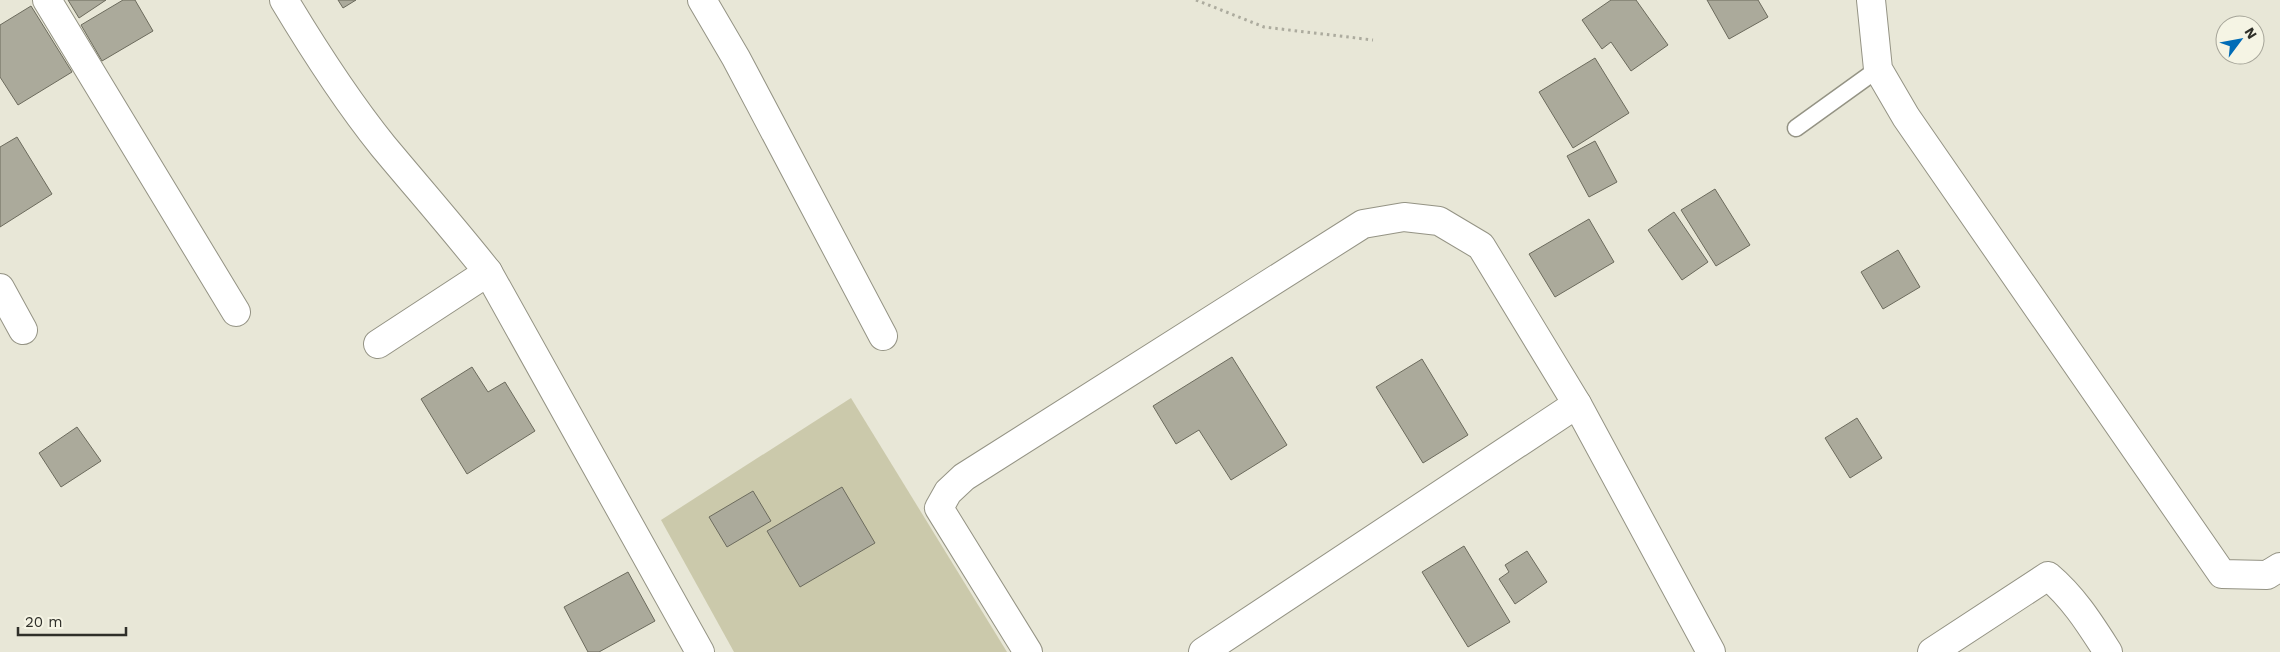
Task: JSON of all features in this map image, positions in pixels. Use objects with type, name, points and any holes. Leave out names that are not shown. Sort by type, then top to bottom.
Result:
[{"type":"street","points":[[47,0],[236,312]]},
{"type":"street","points":[[284,0],[323,64],[382,145],[447,219],[488,272],[700,652]]},
{"type":"street","points":[[702,0],[736,58],[883,336]]},
{"type":"street","points":[[1871,0],[1878,69],[1912,125],[2222,574],[2267,575],[2280,567]]},
{"type":"street","points":[[1028,652],[939,508],[948,492],[973,472],[1363,224],[1404,217],[1439,221],[1481,246],[1577,404],[1702,649]]},
{"type":"street","points":[[378,344],[488,272]]},
{"type":"street","points":[[0,288],[23,330]]},
{"type":"street","points":[[1203,652],[1577,404]]},
{"type":"street","points":[[1932,652],[2048,576],[2065,590],[2079,607],[2108,652]]},
{"type":"lane","points":[[1796,128],[1878,69]]},
{"type":"path","points":[[1196,0],[1264,27],[1373,40]]},
{"type":"shaded area","points":[[851,398],[1007,652],[734,652],[661,520]]},
{"type":"building","points":[[68,0],[106,0],[79,18]]},
{"type":"building","points":[[123,0],[135,0],[153,31],[102,61],[81,25]]},
{"type":"building","points":[[338,0],[356,0],[343,8]]},
{"type":"building","points":[[1611,0],[1636,0],[1668,45],[1631,71],[1611,42],[1602,49],[1582,20]]},
{"type":"building","points":[[1707,0],[1758,0],[1768,17],[1729,39]]},
{"type":"building","points":[[31,6],[72,72],[18,105],[0,77],[0,25]]},
{"type":"building","points":[[1595,58],[1629,113],[1573,148],[1539,92]]},
{"type":"building","points":[[17,137],[52,194],[0,227],[0,147]]},
{"type":"building","points":[[1595,141],[1617,182],[1589,197],[1567,156]]},
{"type":"building","points":[[1715,189],[1750,245],[1716,266],[1681,210]]},
{"type":"building","points":[[1674,212],[1708,262],[1682,280],[1648,230]]},
{"type":"building","points":[[1589,219],[1614,262],[1555,297],[1529,254]]},
{"type":"building","points":[[1898,250],[1920,287],[1883,309],[1861,272]]},
{"type":"building","points":[[1232,357],[1287,445],[1231,480],[1199,430],[1176,444],[1153,406]]},
{"type":"building","points":[[1422,359],[1468,435],[1423,463],[1376,387]]},
{"type":"building","points":[[472,367],[488,392],[505,382],[535,431],[467,474],[421,399]]},
{"type":"building","points":[[1857,418],[1882,458],[1850,478],[1825,438]]},
{"type":"building","points":[[77,427],[101,461],[61,487],[39,453]]},
{"type":"building","points":[[842,487],[875,543],[800,587],[767,531]]},
{"type":"building","points":[[753,491],[771,521],[727,547],[709,517]]},
{"type":"building","points":[[1464,546],[1510,622],[1468,647],[1422,572]]},
{"type":"building","points":[[1527,551],[1547,582],[1515,604],[1499,579],[1509,572],[1505,565]]},
{"type":"building","points":[[628,572],[655,621],[599,652],[588,652],[564,607]]}]
